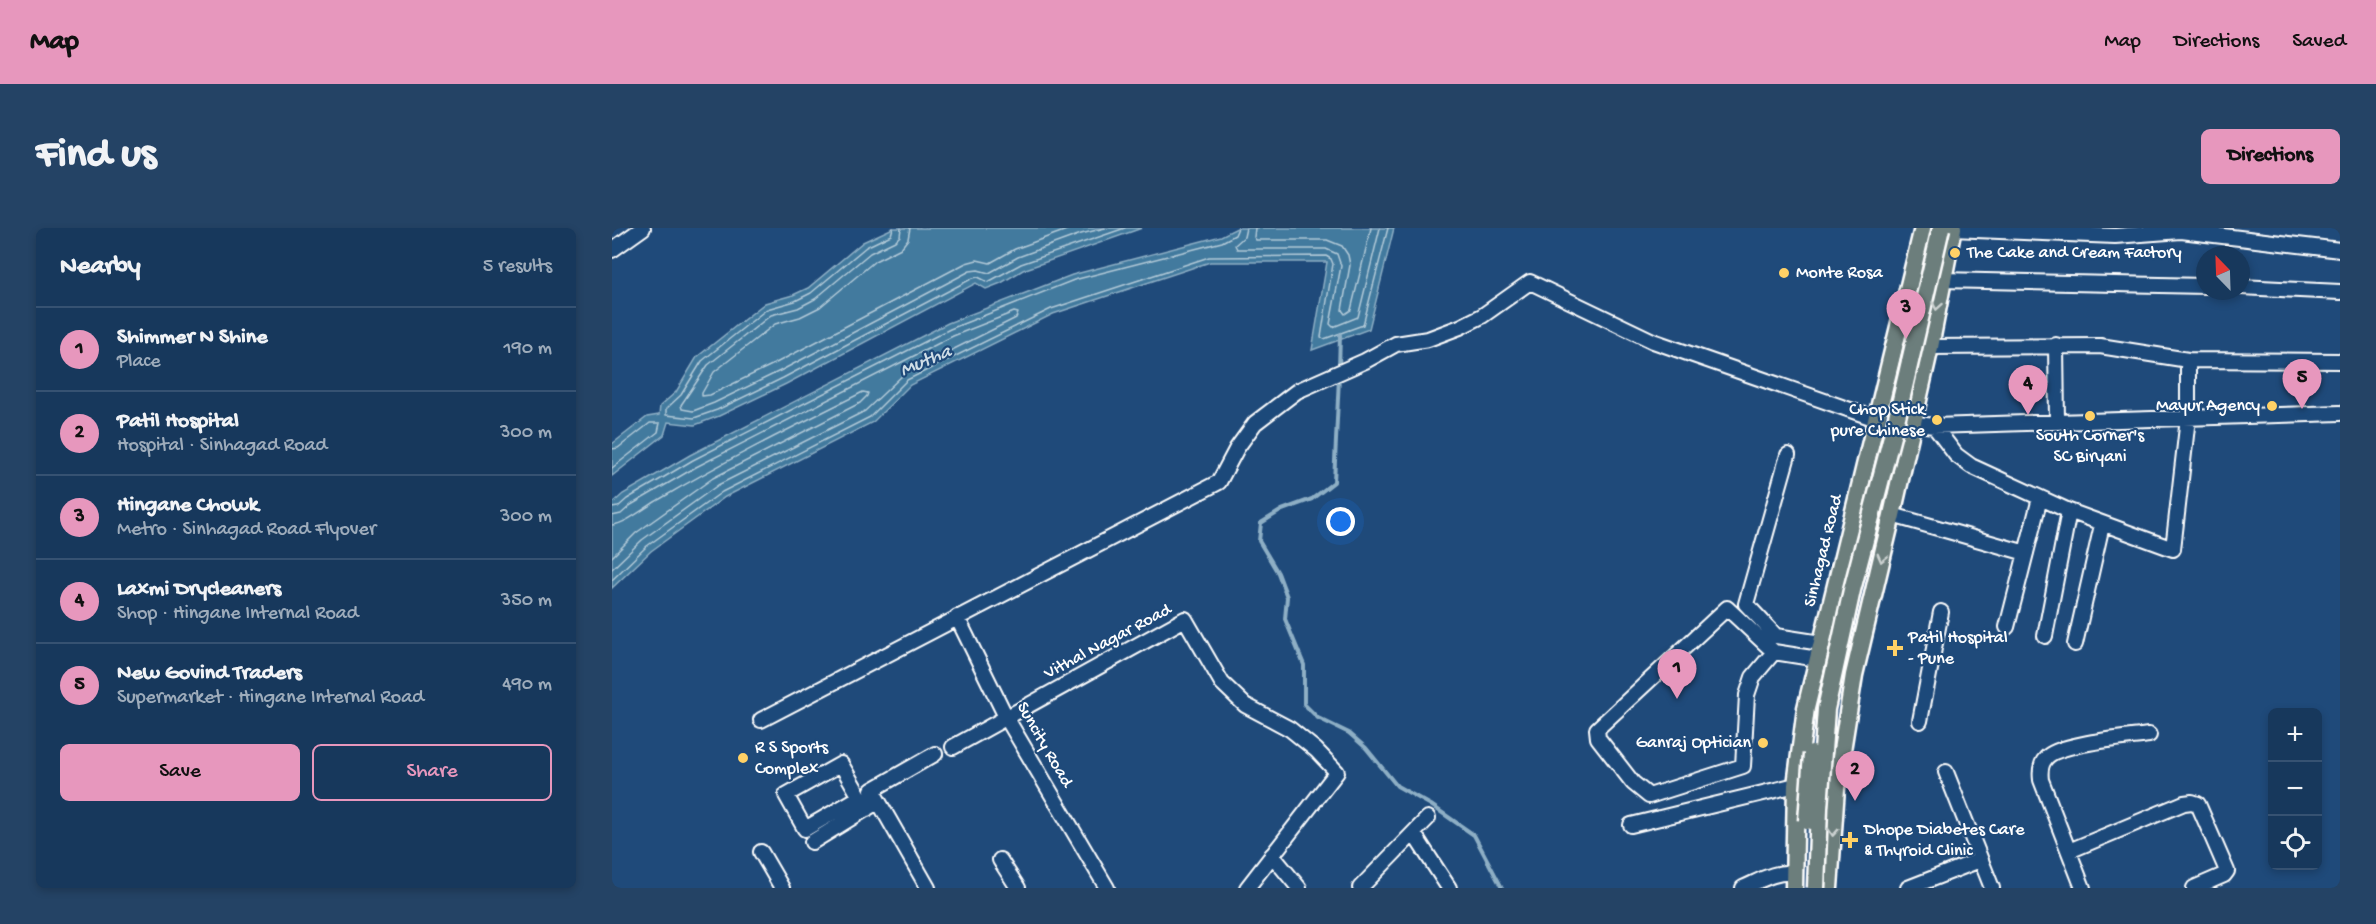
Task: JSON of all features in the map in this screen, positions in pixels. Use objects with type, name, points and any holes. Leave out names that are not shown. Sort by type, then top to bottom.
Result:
[{"type":"main road","name":"Sinhagad Road","points":[[1794,880],[1796,785],[1806,708],[1923,228]]},
{"type":"main road","points":[[1805,888],[1808,788],[1818,708],[1930,228]]},
{"type":"main road","points":[[1829,888],[1836,788],[1846,715],[1930,347],[1949,228]]},
{"type":"main road","points":[[1816,888],[1826,708],[1852,590],[1949,228]]},
{"type":"street","points":[[612,250],[643,228]]},
{"type":"street","points":[[1949,228],[2115,236],[2181,231],[2340,250]]},
{"type":"street","points":[[1941,280],[2196,286]]},
{"type":"street","points":[[761,720],[1219,482],[1237,448],[1255,423],[1297,391],[1365,361],[1396,344],[1428,339],[1460,327],[1482,316],[1530,282],[1653,341],[1876,419],[1935,426],[2340,414]]},
{"type":"street","points":[[2250,287],[2340,292]]},
{"type":"street","points":[[2056,345],[2057,422]]},
{"type":"street","points":[[1930,347],[2100,346],[2188,360],[2340,361]]},
{"type":"street","points":[[1935,426],[1956,455],[1971,466],[2069,512],[2173,549],[2188,418],[2188,360]]},
{"type":"street","points":[[1788,455],[1746,604],[1776,636],[1820,651]]},
{"type":"street","points":[[2007,627],[2040,498]]},
{"type":"street","points":[[2045,636],[2069,512]]},
{"type":"street","points":[[1892,515],[2026,553]]},
{"type":"street","points":[[2075,644],[2102,525]]},
{"type":"street","points":[[1774,651],[1753,677],[1747,695],[1743,766],[1648,796],[1633,783],[1598,738],[1597,729],[1727,608],[1774,651],[1820,651]]},
{"type":"street","points":[[1920,721],[1941,612]]},
{"type":"street","name":"Suncity Road","points":[[957,618],[1006,717],[1107,888]]},
{"type":"street","name":"Vithal Nagar Road","points":[[953,747],[1185,619],[1222,683],[1245,705],[1290,729],[1316,750],[1337,772],[1272,855]]},
{"type":"street","points":[[2083,888],[2041,780],[2040,769],[2046,757],[2063,747],[2149,735]]},
{"type":"street","points":[[814,824],[817,839],[868,802],[872,790],[935,754]]},
{"type":"street","points":[[868,802],[805,829],[786,795],[841,764],[868,802],[928,888]]},
{"type":"street","points":[[1946,772],[1992,888]]},
{"type":"street","points":[[1631,825],[1796,785]]},
{"type":"street","points":[[2068,851],[2184,803],[2195,802],[2198,804],[2227,871],[2224,875],[2194,888]]},
{"type":"street","points":[[1360,888],[1428,818]]},
{"type":"street","points":[[1414,834],[1449,888]]},
{"type":"street","points":[[761,852],[782,888]]},
{"type":"street","points":[[1247,888],[1272,855],[1299,888]]},
{"type":"street","points":[[1000,860],[1018,888]]},
{"type":"street","points":[[1908,888],[1980,860]]},
{"type":"street","points":[[1743,888],[1781,872],[1794,880]]},
{"type":"water","points":[[893,228],[1142,228],[1023,270],[986,289],[976,283],[786,384],[719,416],[695,425],[668,422],[664,435],[612,476],[612,444],[647,417],[659,415],[660,406],[676,392],[697,357],[765,303],[808,288],[863,242]]},
{"type":"water","name":"Mutha","points":[[1237,228],[1394,228],[1369,329],[1312,350],[1327,262],[1210,262],[1053,314],[910,385],[873,422],[725,497],[651,551],[612,588],[612,504],[623,494],[690,455],[948,323],[1072,275],[1221,236]]},
{"type":"waterway","points":[[1339,369],[1340,335]]},
{"type":"waterway","points":[[1339,377],[1334,482],[1312,499],[1282,510],[1261,523],[1259,541],[1278,573],[1287,597],[1285,619],[1304,665],[1304,704],[1318,718],[1349,733],[1366,748],[1397,786],[1431,805],[1474,835],[1502,888]]},
{"type":"place","name":"The Cake and Cream Factory","points":[[1955,253]]},
{"type":"place","name":"Monte Rosa","points":[[1784,273]]},
{"type":"place","name":"Hingane Chowk","points":[[1906,339]]},
{"type":"place","name":"Mayur Agency","points":[[2272,406]]},
{"type":"place","name":"New Govind Traders","points":[[2302,409]]},
{"type":"place","name":"Laxmi Drycleaners","points":[[2028,415]]},
{"type":"place","name":"South Corner's SC Biryani","points":[[2090,416]]},
{"type":"place","name":"Chop Stick pure Chinese","points":[[1937,420]]},
{"type":"place","name":"Patil Hospital - Pune","points":[[1895,648]]},
{"type":"place","name":"Shimmer N Shine","points":[[1677,699]]},
{"type":"place","name":"Ganraj Optician","points":[[1763,743]]},
{"type":"place","name":"R S Sports Complex","points":[[743,758]]},
{"type":"place","name":"Patil Hospital","points":[[1855,801]]},
{"type":"place","name":"Dhope Diabetes Care & Thyroid Clinic","points":[[1850,840]]}]
